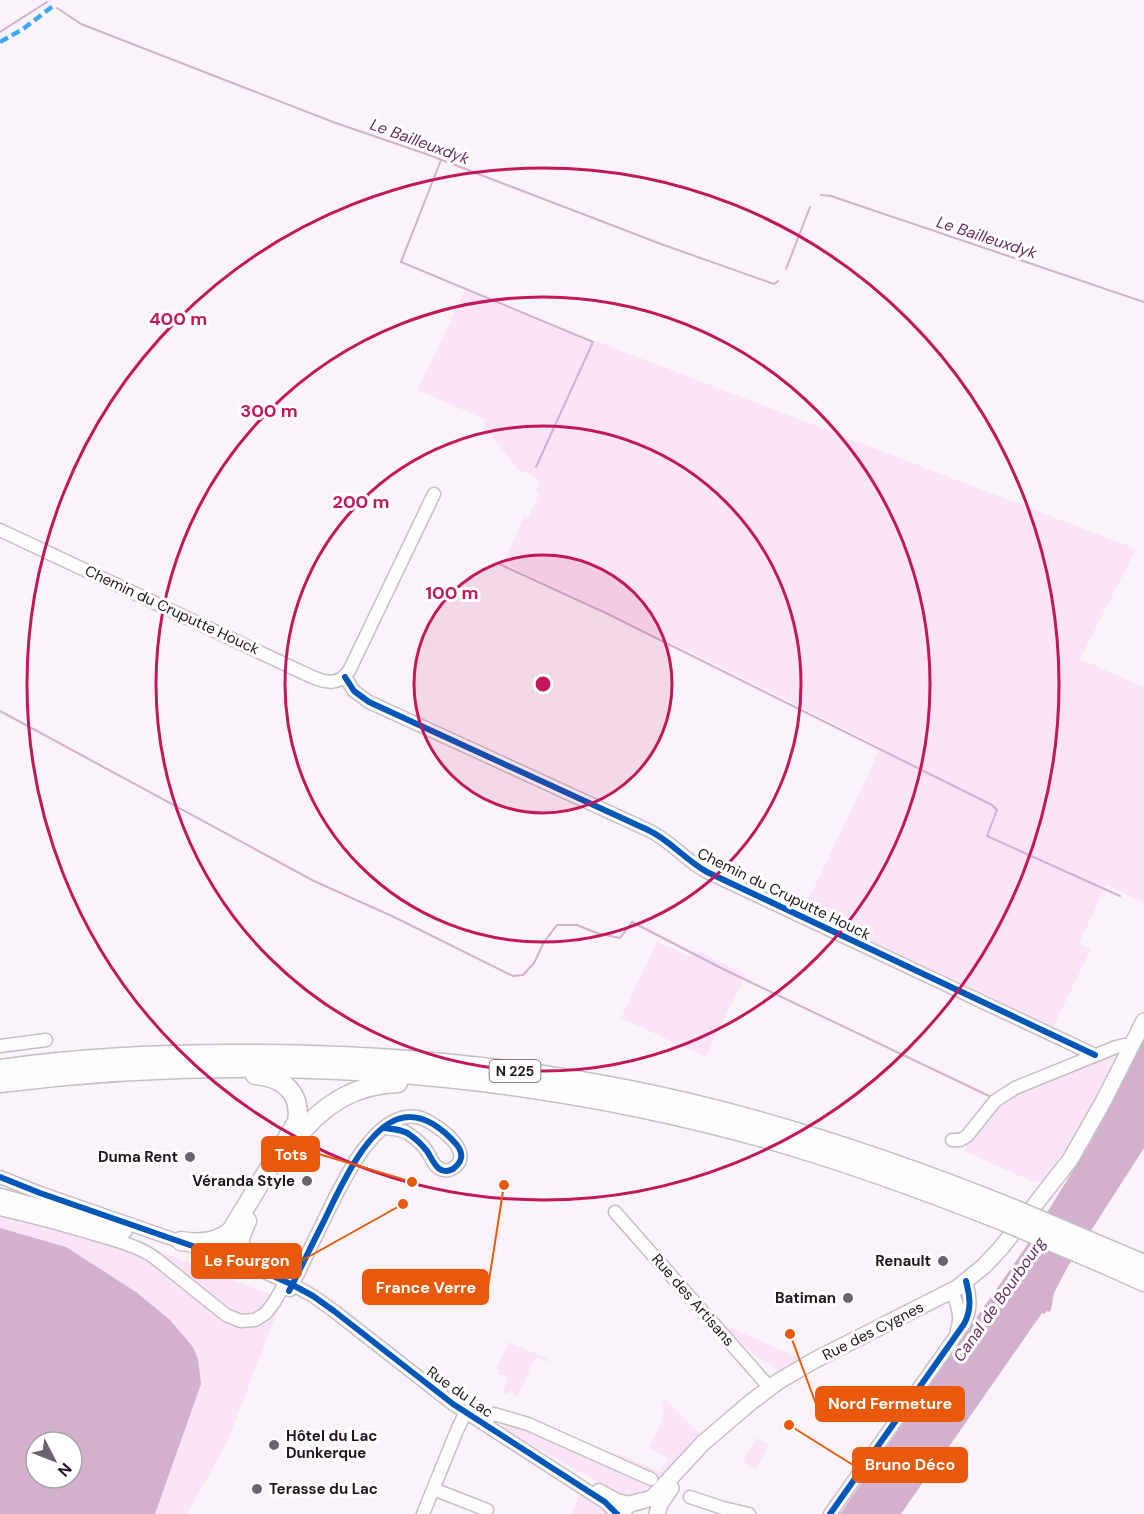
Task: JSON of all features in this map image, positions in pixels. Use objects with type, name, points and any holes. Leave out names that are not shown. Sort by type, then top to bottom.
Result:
[{"type":"highway","name":"N 225","points":[[0,1068],[150,1055],[302,1054],[403,1059],[524,1072],[651,1095],[749,1118],[865,1153],[1108,1258],[1144,1282]]},
{"type":"highway","points":[[0,1062],[48,1063]]},
{"type":"highway","name":"N 225","points":[[0,1083],[103,1073],[228,1067],[326,1069],[430,1076],[532,1089],[667,1114],[767,1139],[1010,1215]]},
{"type":"highway","points":[[103,1073],[260,1075],[280,1082],[294,1097],[298,1109],[296,1124],[231,1231],[210,1242],[196,1242],[182,1246]]},
{"type":"highway","points":[[207,1251],[222,1246],[239,1233],[302,1131],[323,1110],[349,1094],[370,1086],[392,1083],[486,1089],[532,1089]]},
{"type":"highway","points":[[0,1198],[123,1230]]},
{"type":"highway","points":[[244,1263],[239,1245],[247,1221]]},
{"type":"highway","name":"N 225","points":[[1108,1258],[1144,1264]]},
{"type":"main road","name":"Rue des Cygnes","points":[[627,1508],[653,1497],[703,1443],[770,1388],[815,1360],[952,1291],[984,1266],[1066,1166],[1094,1119],[1144,1021]]},
{"type":"main road","name":"Rue des Cygnes","points":[[656,1514],[664,1497],[683,1473],[751,1402]]},
{"type":"main road","points":[[627,1508],[650,1506],[656,1514]]},
{"type":"street","points":[[345,677],[434,495]]},
{"type":"street","name":"Chemin du Cruputte Houck","points":[[0,530],[315,678],[335,682],[345,677],[354,691],[369,702],[648,830],[707,872],[1095,1055]]},
{"type":"street","points":[[0,1046],[46,1040]]},
{"type":"street","points":[[952,1140],[960,1140],[970,1134],[995,1101],[1008,1092],[1120,1046],[1130,1050]]},
{"type":"street","points":[[0,1209],[76,1228],[144,1251],[221,1311],[237,1320],[250,1321],[262,1316],[288,1286],[346,1175],[363,1151],[384,1128],[395,1120],[405,1117],[419,1118],[429,1122],[458,1147],[461,1156],[459,1162],[452,1169],[445,1171],[440,1169],[411,1135],[384,1128]]},
{"type":"street","name":"Rue du Lac","points":[[0,1177],[182,1246],[259,1278],[288,1286]]},
{"type":"street","name":"Rue du Lac","points":[[0,1185],[123,1230],[207,1251],[244,1263],[288,1286],[419,1386],[466,1412],[605,1502],[627,1508]]},
{"type":"street","name":"Rue des Artisans","points":[[615,1212],[770,1388]]},
{"type":"street","points":[[830,1514],[964,1324],[969,1311],[970,1297],[966,1281]]},
{"type":"street","points":[[952,1291],[959,1315],[954,1337]]},
{"type":"street","points":[[423,1514],[466,1412]]},
{"type":"street","points":[[484,1424],[494,1414],[512,1418],[651,1479]]},
{"type":"street","name":"Rue du Lac","points":[[520,1447],[614,1498],[627,1508]]},
{"type":"street","points":[[433,1489],[487,1510]]},
{"type":"street","points":[[690,1497],[749,1514]]},
{"type":"shaded area","points":[[465,291],[594,344],[596,341],[1136,549],[1080,659],[1144,687],[1144,903],[1106,885],[1079,943],[1091,949],[1053,1027],[804,909],[881,747],[720,666],[503,563],[524,516],[528,518],[539,494],[535,492],[539,482],[534,476],[517,469],[488,431],[482,429],[485,419],[417,390]]},
{"type":"shaded area","points":[[657,942],[692,957],[696,950],[746,975],[706,1057],[621,1018]]},
{"type":"shaded area","points":[[1114,1050],[1118,1053],[1114,1068],[1068,1152],[1048,1181],[1033,1182],[964,1151],[973,1134],[1006,1094]]},
{"type":"shaded area","points":[[0,1207],[125,1238],[282,1299],[227,1443],[187,1514],[0,1514]]},
{"type":"shaded area","points":[[727,1326],[802,1359],[779,1371],[755,1355],[725,1328]]},
{"type":"shaded area","points":[[509,1342],[548,1359],[547,1362],[536,1358],[518,1397],[513,1396],[514,1392],[503,1393],[508,1377],[498,1374],[500,1370],[496,1368]]},
{"type":"shaded area","points":[[662,1397],[702,1436],[660,1479],[615,1458],[617,1453],[659,1471],[668,1459],[649,1448],[661,1423],[664,1411]]},
{"type":"shaded area","points":[[511,1422],[656,1485],[645,1492],[621,1495],[508,1432],[504,1428]]},
{"type":"shaded area","points":[[756,1438],[769,1445],[756,1469],[743,1462]]},
{"type":"shaded area","points":[[580,1494],[604,1508],[609,1514],[571,1514]]},
{"type":"water","name":"Canal de Bourbourg","points":[[1144,1040],[1144,1148],[1067,1268],[1054,1293],[1051,1310],[1042,1313],[946,1451],[949,1454],[944,1463],[935,1465],[901,1514],[840,1514],[1025,1248],[1092,1140]]},
{"type":"water","points":[[0,1228],[66,1247],[136,1292],[170,1320],[193,1347],[198,1359],[201,1384],[155,1514],[0,1514]]},
{"type":"waterway","name":"Le Bailleuxdyk","points":[[0,32],[47,2]]},
{"type":"waterway","name":"Le Bailleuxdyk","points":[[57,8],[81,24],[333,122],[429,155],[661,244],[774,284],[778,281]]},
{"type":"waterway","points":[[441,160],[401,262],[593,342],[536,467]]},
{"type":"waterway","name":"Le Bailleuxdyk","points":[[821,195],[831,196],[1144,302]]},
{"type":"waterway","name":"Le Bailleuxdyk","points":[[786,269],[810,207]]},
{"type":"waterway","points":[[497,563],[608,614],[992,805],[997,810],[987,836],[1120,896]]},
{"type":"waterway","points":[[0,711],[314,881],[394,917],[513,976],[523,975],[534,963],[544,942],[557,925],[577,925],[597,933],[620,938],[632,922],[723,969],[989,1096]]},
{"type":"marked path","points":[[0,42],[23,29],[53,6]]},
{"type":"cycle path","points":[[345,677],[354,691],[369,702],[648,830],[707,872],[1095,1055]]},
{"type":"cycle path","points":[[289,1291],[354,1163],[374,1136],[386,1125],[407,1117],[423,1119],[445,1133],[457,1145],[461,1153],[460,1161],[453,1169],[443,1171],[419,1142],[407,1133],[384,1128]]},
{"type":"cycle path","points":[[0,1177],[253,1267],[293,1285],[334,1311],[453,1404],[605,1502],[617,1514]]},
{"type":"cycle path","points":[[830,1514],[964,1324],[969,1303],[966,1281]]},
{"type":"place","name":"Duma Rent","points":[[190,1157]]},
{"type":"place","name":"Véranda Style","points":[[307,1181]]},
{"type":"place","name":"Tots","points":[[412,1182]]},
{"type":"place","name":"France Verre","points":[[504,1185]]},
{"type":"place","name":"Le Fourgon","points":[[403,1204]]},
{"type":"place","name":"Renault","points":[[943,1261]]},
{"type":"place","name":"Batiman","points":[[848,1298]]},
{"type":"place","name":"Nord Fermeture","points":[[790,1334]]},
{"type":"place","name":"Bruno Déco","points":[[789,1425]]},
{"type":"place","name":"Hôtel du Lac Dunkerque","points":[[274,1445]]},
{"type":"place","name":"Terasse du Lac","points":[[257,1489]]}]
